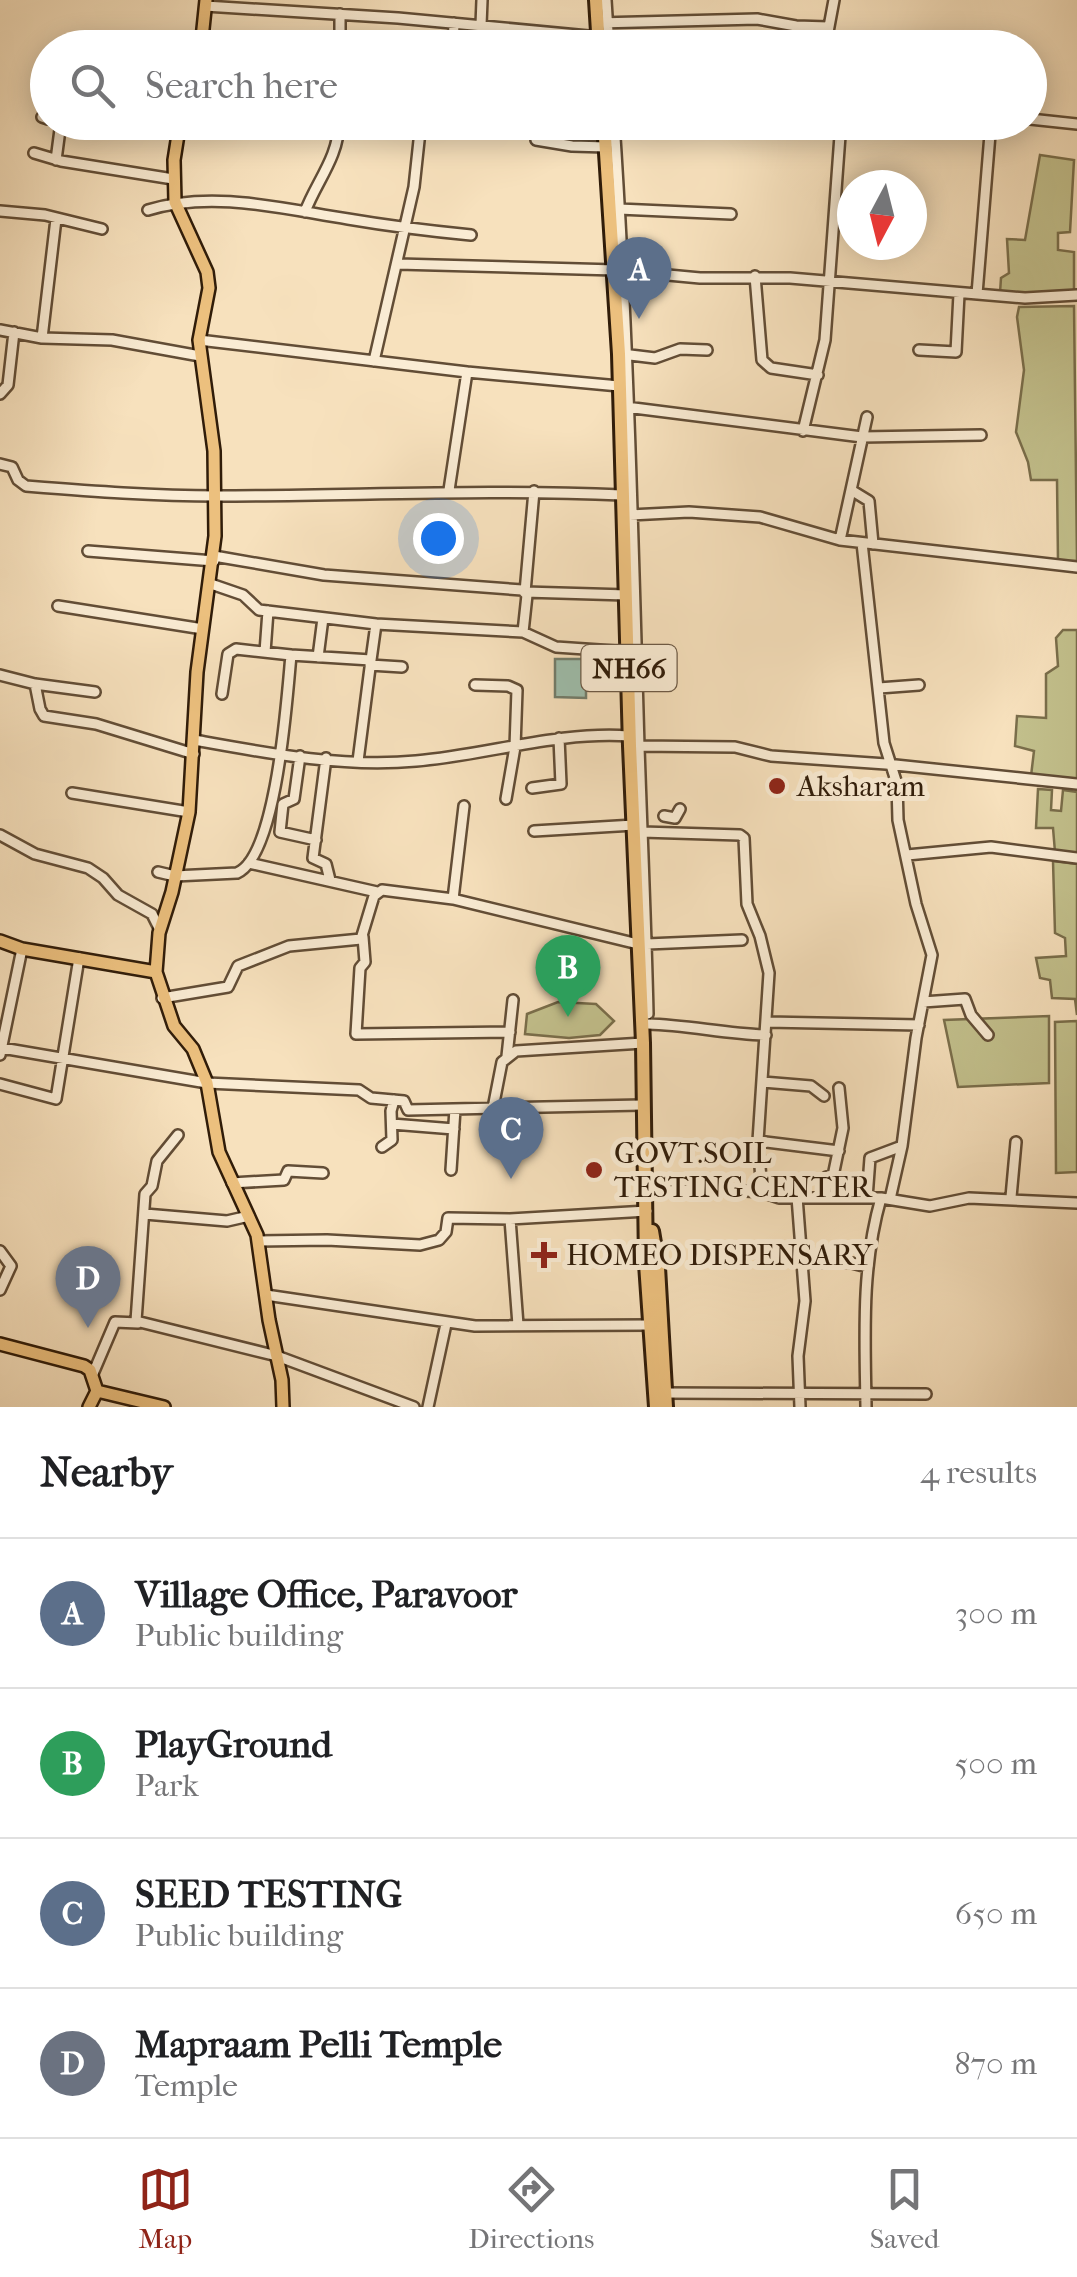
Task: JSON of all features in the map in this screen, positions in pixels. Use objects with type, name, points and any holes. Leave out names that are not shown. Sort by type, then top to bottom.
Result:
[{"type":"highway","points":[[596,0],[601,30]]},
{"type":"highway","name":"NH66","points":[[605,140],[617,210],[622,354],[619,386],[625,407],[622,495],[629,515],[627,595],[642,944],[642,1140],[656,1407]]},
{"type":"highway","name":"NH66","points":[[647,1213],[658,1267],[665,1400]]},
{"type":"main road","points":[[203,30],[205,3]]},
{"type":"main road","points":[[178,140],[173,180],[175,202],[207,272],[209,300],[199,340],[216,496],[214,559],[193,716],[189,812],[160,930],[156,972],[174,1026],[193,1049],[207,1083],[219,1152],[258,1241],[283,1407]]},
{"type":"main road","points":[[0,941],[156,972]]},
{"type":"main road","points":[[0,1344],[84,1366],[98,1391]]},
{"type":"main road","points":[[89,1407],[98,1391]]},
{"type":"main road","points":[[98,1391],[164,1407]]},
{"type":"street","points":[[342,30],[350,0]]},
{"type":"street","points":[[480,25],[482,0]]},
{"type":"street","points":[[603,30],[606,0]]},
{"type":"street","points":[[828,30],[834,0]]},
{"type":"street","points":[[205,3],[535,30]]},
{"type":"street","points":[[657,30],[757,19],[828,27]]},
{"type":"street","points":[[453,30],[454,23]]},
{"type":"street","points":[[1047,121],[1077,124]]},
{"type":"street","points":[[56,160],[59,140]]},
{"type":"street","points":[[305,212],[325,176],[338,140]]},
{"type":"street","points":[[374,362],[414,187],[419,140]]},
{"type":"street","points":[[536,140],[606,147]]},
{"type":"street","points":[[615,140],[617,210],[731,214]]},
{"type":"street","points":[[802,431],[818,376],[830,282],[840,140]]},
{"type":"street","points":[[977,294],[990,140]]},
{"type":"street","points":[[34,153],[173,180]]},
{"type":"street","points":[[148,210],[175,202],[218,200],[404,229],[472,234]]},
{"type":"street","points":[[0,211],[102,229]]},
{"type":"street","points":[[42,338],[56,218]]},
{"type":"street","points":[[398,264],[618,271],[674,277],[756,276],[959,294],[1077,296]]},
{"type":"street","points":[[756,276],[762,360],[772,368],[818,376]]},
{"type":"street","points":[[919,350],[956,352],[959,294]]},
{"type":"street","points":[[0,330],[42,338],[112,340],[200,356]]},
{"type":"street","points":[[0,394],[8,385],[14,332]]},
{"type":"street","points":[[199,340],[619,386]]},
{"type":"street","points":[[633,743],[622,354],[655,358],[680,349],[707,350]]},
{"type":"street","points":[[449,490],[466,372]]},
{"type":"street","points":[[625,407],[862,437],[981,435]]},
{"type":"street","points":[[840,540],[867,418]]},
{"type":"street","points":[[0,464],[12,467],[26,486],[216,496],[449,490],[622,495]]},
{"type":"street","points":[[851,490],[869,501],[868,618],[884,743],[893,766],[898,820],[916,904],[932,955],[902,1146],[867,1266],[866,1407]]},
{"type":"street","points":[[523,632],[534,491]]},
{"type":"street","points":[[629,515],[689,512],[760,517],[840,540],[1077,567]]},
{"type":"street","points":[[88,551],[214,559],[324,575],[525,592],[627,595]]},
{"type":"street","points":[[211,584],[238,592],[256,609],[268,612],[376,624],[523,632],[556,646],[629,652]]},
{"type":"street","points":[[58,606],[203,629]]},
{"type":"street","points":[[265,652],[268,612]]},
{"type":"street","points":[[318,657],[323,618]]},
{"type":"street","points":[[358,761],[376,624]]},
{"type":"street","points":[[222,694],[228,654],[236,649],[402,668]]},
{"type":"street","points":[[158,872],[174,876],[237,872],[249,863],[266,832],[281,755],[291,655]]},
{"type":"street","points":[[0,675],[95,692]]},
{"type":"street","points":[[35,684],[44,716],[96,724],[194,754]]},
{"type":"street","points":[[475,685],[517,690],[515,748],[506,800]]},
{"type":"street","points":[[879,688],[920,685]]},
{"type":"street","points":[[532,788],[561,784],[560,738]]},
{"type":"street","points":[[194,740],[281,755],[412,762],[560,738],[735,747],[771,756],[1077,784]]},
{"type":"street","points":[[300,756],[294,799],[283,804],[280,832],[316,840]]},
{"type":"street","points":[[326,758],[313,858],[326,864],[330,880]]},
{"type":"street","points":[[72,793],[189,812]]},
{"type":"street","points":[[452,899],[464,806]]},
{"type":"street","points":[[664,816],[675,818],[680,808]]},
{"type":"street","points":[[534,831],[637,829],[743,836],[747,904],[769,974],[758,1141],[762,1192]]},
{"type":"street","points":[[0,835],[35,854],[88,868],[118,895],[152,914],[160,930]]},
{"type":"street","points":[[907,855],[991,847],[1077,858]]},
{"type":"street","points":[[249,863],[377,892],[452,899],[642,944],[742,940]]},
{"type":"street","points":[[377,892],[363,937],[365,962],[360,968],[356,1034],[510,1032]]},
{"type":"street","points":[[162,998],[228,987],[238,966],[289,946],[313,941],[357,941],[363,937]]},
{"type":"street","points":[[642,944],[650,1125],[642,1140]]},
{"type":"street","points":[[22,948],[1,1051],[66,1057],[207,1083],[360,1090],[371,1098],[404,1101],[408,1110],[642,1104]]},
{"type":"street","points":[[0,1084],[56,1100],[79,958]]},
{"type":"street","points":[[924,1002],[965,999],[971,1015],[988,1035]]},
{"type":"street","points":[[507,1056],[513,1000]]},
{"type":"street","points":[[767,1022],[919,1025]]},
{"type":"street","points":[[648,1024],[701,1026],[722,1034],[766,1035]]},
{"type":"street","points":[[493,1108],[502,1062],[516,1052],[643,1043]]},
{"type":"street","points":[[763,1082],[811,1086],[824,1096]]},
{"type":"street","points":[[826,1198],[827,1177],[834,1176],[843,1128],[839,1088]]},
{"type":"street","points":[[382,1147],[392,1140],[394,1100]]},
{"type":"street","points":[[451,1170],[455,1109]]},
{"type":"street","points":[[392,1124],[454,1129]]},
{"type":"street","points":[[138,1323],[135,1316],[145,1194],[152,1186],[158,1160],[178,1135]]},
{"type":"street","points":[[758,1141],[839,1151]]},
{"type":"street","points":[[1011,1197],[1016,1142]]},
{"type":"street","points":[[867,1198],[870,1158],[902,1146]]},
{"type":"street","points":[[232,1183],[284,1180],[288,1171],[323,1173]]},
{"type":"street","points":[[646,1192],[715,1189],[797,1198],[886,1198],[930,1206],[969,1198],[1077,1202]]},
{"type":"street","points":[[797,1198],[805,1300],[798,1356],[800,1407]]},
{"type":"street","points":[[258,1241],[420,1245],[439,1240],[446,1232],[448,1218],[510,1220],[647,1213]]},
{"type":"street","points":[[145,1214],[227,1221],[249,1216]]},
{"type":"street","points":[[510,1220],[518,1326]]},
{"type":"street","points":[[0,1251],[11,1266],[0,1290]]},
{"type":"street","points":[[802,1263],[848,1262],[867,1266]]},
{"type":"street","points":[[266,1295],[446,1324],[649,1324]]},
{"type":"street","points":[[92,1376],[115,1322],[138,1323],[278,1356],[414,1407]]},
{"type":"street","points":[[428,1407],[446,1324]]},
{"type":"street","points":[[665,1400],[800,1391],[926,1394]]},
{"type":"shaded area","points":[[1040,155],[1074,160],[1070,232],[1058,233],[1058,250],[1074,252],[1074,293],[1000,293],[1001,278],[1009,273],[1007,239],[1025,240]]},
{"type":"shaded area","points":[[1074,306],[1077,561],[1058,561],[1057,480],[1031,480],[1016,432],[1024,370],[1017,317],[1019,307]]},
{"type":"shaded area","points":[[1063,630],[1077,630],[1077,781],[1031,776],[1034,751],[1015,746],[1017,716],[1046,718],[1046,674],[1058,666],[1056,638]]},
{"type":"shaded area","points":[[555,659],[586,659],[586,675],[592,675],[592,685],[586,685],[586,698],[555,697]]},
{"type":"shaded area","points":[[1038,789],[1052,790],[1051,810],[1061,811],[1063,790],[1077,792],[1077,856],[1055,852],[1053,828],[1036,828]]},
{"type":"shaded area","points":[[1053,861],[1077,864],[1077,1015],[1075,999],[1052,998],[1050,980],[1040,978],[1036,958],[1066,956],[1065,938],[1055,933]]},
{"type":"shaded area","points":[[558,1002],[596,1004],[614,1021],[600,1035],[569,1038],[525,1034],[527,1014]]},
{"type":"shaded area","points":[[1049,1016],[1049,1083],[958,1087],[944,1020]]},
{"type":"shaded area","points":[[1077,1021],[1077,1172],[1056,1173],[1055,1022]]},
{"type":"place","name":"Village Office, Paravoor","points":[[639,319]]},
{"type":"place","name":"Aksharam","points":[[777,786]]},
{"type":"place","name":"PlayGround","points":[[568,1017]]},
{"type":"place","name":"GOVT.SOIL TESTING CENTER","points":[[594,1170]]},
{"type":"place","name":"SEED TESTING","points":[[511,1179]]},
{"type":"place","name":"HOMEO DISPENSARY","points":[[544,1255]]},
{"type":"place","name":"Mapraam Pelli Temple","points":[[88,1328]]}]
